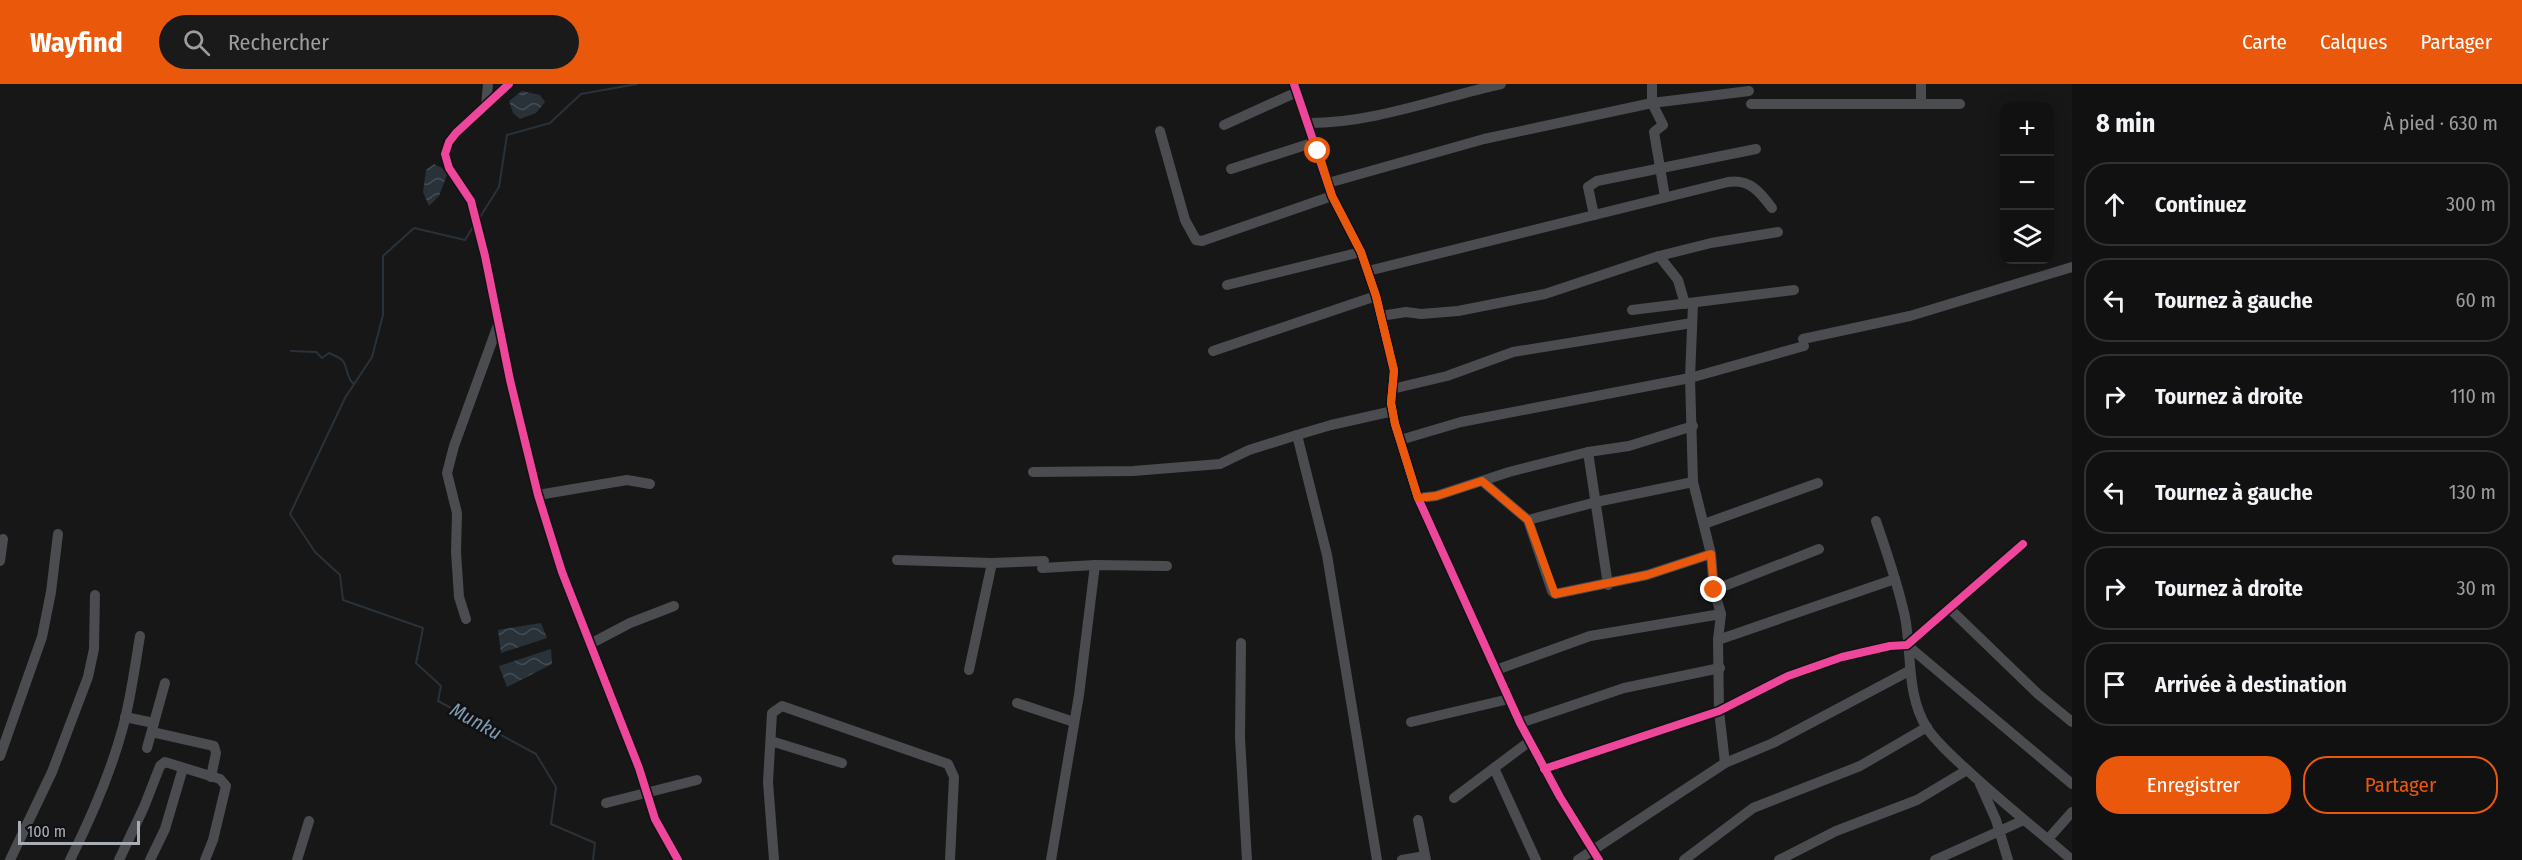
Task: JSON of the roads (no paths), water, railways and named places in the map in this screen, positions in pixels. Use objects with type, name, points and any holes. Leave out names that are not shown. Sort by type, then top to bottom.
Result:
[{"type":"street","points":[[486,106],[488,84]]},
{"type":"street","points":[[509,84],[456,133],[449,142],[445,154],[449,168],[471,201],[538,495],[562,572],[639,768],[655,819],[678,860]]},
{"type":"street","points":[[1309,123],[1380,115],[1501,84]]},
{"type":"street","points":[[1652,84],[1652,103],[1663,125],[1654,132],[1662,168],[1665,197]]},
{"type":"street","points":[[1921,84],[1921,104]]},
{"type":"street","points":[[1224,125],[1295,88],[1309,123],[1332,196],[1361,252],[1376,296],[1394,370],[1393,411],[1418,498],[1520,723],[1544,769],[1596,856]]},
{"type":"street","points":[[1328,183],[1484,139],[1652,103],[1749,92]]},
{"type":"street","points":[[1751,104],[1960,104]]},
{"type":"street","points":[[1160,131],[1185,220],[1196,240],[1202,240],[1332,196]]},
{"type":"street","points":[[1231,169],[1315,142]]},
{"type":"street","points":[[1594,215],[1589,185],[1597,181],[1756,149]]},
{"type":"street","points":[[1368,272],[1665,197],[1738,181],[1751,185],[1772,208]]},
{"type":"street","points":[[1381,316],[1406,312],[1421,314],[1458,311],[1545,294],[1659,256],[1711,243],[1778,232]]},
{"type":"street","points":[[1227,285],[1361,252]]},
{"type":"street","points":[[1659,256],[1678,280],[1689,304],[1692,323],[1690,378],[1693,482],[1711,554],[1714,590],[1721,614],[1718,640],[1719,711],[1725,764]]},
{"type":"street","points":[[1400,440],[1461,422],[1690,378],[1803,343],[1910,316],[2072,267]]},
{"type":"street","points":[[1632,310],[1794,290]]},
{"type":"street","points":[[1213,351],[1376,296]]},
{"type":"street","points":[[466,619],[459,597],[456,552],[457,513],[447,473],[454,446],[498,323]]},
{"type":"street","points":[[1392,389],[1447,375],[1513,352],[1692,323]]},
{"type":"street","points":[[1033,472],[1133,471],[1220,464],[1249,450],[1297,435],[1393,411]]},
{"type":"street","points":[[1418,498],[1436,496],[1509,472],[1588,452],[1629,446],[1693,426]]},
{"type":"street","points":[[1297,435],[1327,555],[1377,860]]},
{"type":"street","points":[[1588,452],[1608,585]]},
{"type":"street","points":[[538,495],[627,480],[650,484]]},
{"type":"street","points":[[1482,481],[1528,520],[1555,594],[1608,585],[1711,554]]},
{"type":"street","points":[[1528,520],[1596,502],[1693,482]]},
{"type":"street","points":[[1704,524],[1818,483]]},
{"type":"street","points":[[1876,521],[1896,579],[1905,620],[1910,671],[1917,702],[1927,727],[1947,751],[1979,782],[2072,860]]},
{"type":"street","points":[[0,756],[42,637],[51,592],[58,534]]},
{"type":"street","points":[[0,561],[3,539]]},
{"type":"street","points":[[1544,769],[1719,711],[1788,676],[1842,657],[1890,646],[1907,645],[2023,544]]},
{"type":"street","points":[[1714,590],[1819,549]]},
{"type":"street","points":[[897,560],[1167,566]]},
{"type":"street","points":[[969,670],[992,563]]},
{"type":"street","points":[[1051,860],[1074,722],[1095,565]]},
{"type":"street","points":[[1718,640],[1896,579]]},
{"type":"street","points":[[10,860],[52,772],[88,677],[94,649],[95,595]]},
{"type":"street","points":[[590,644],[674,606]]},
{"type":"street","points":[[1950,609],[2031,688],[2072,722]]},
{"type":"street","points":[[1496,670],[1590,636],[1721,614]]},
{"type":"street","points":[[70,860],[86,828],[113,757],[125,717],[140,636]]},
{"type":"street","points":[[1240,642],[1240,738],[1247,860]]},
{"type":"street","points":[[1907,645],[2072,784]]},
{"type":"street","points":[[1520,723],[1624,688],[1720,668]]},
{"type":"street","points":[[1578,860],[1596,856],[1725,764],[1773,743],[1910,671]]},
{"type":"street","points":[[147,748],[165,683]]},
{"type":"street","points":[[1412,722],[1509,699]]},
{"type":"street","points":[[1017,703],[1074,722]]},
{"type":"street","points":[[774,860],[768,782],[772,713],[782,706],[948,764],[954,777],[950,860]]},
{"type":"street","points":[[125,717],[214,746],[216,753],[211,777]]},
{"type":"street","points":[[1684,860],[1753,808],[1860,766],[1927,727]]},
{"type":"street","points":[[771,741],[842,763]]},
{"type":"street","points":[[1454,798],[1530,741]]},
{"type":"street","points":[[119,860],[160,766],[165,762],[224,782],[226,790],[213,840],[205,860]]},
{"type":"street","points":[[150,860],[165,829],[183,768]]},
{"type":"street","points":[[1494,768],[1536,860]]},
{"type":"street","points":[[1779,860],[1836,831],[1917,800],[1966,770]]},
{"type":"street","points":[[606,803],[646,795],[696,780]]},
{"type":"street","points":[[1979,782],[1999,829],[2008,860]]},
{"type":"street","points":[[2048,839],[2072,813]]},
{"type":"street","points":[[1402,860],[1426,858],[1418,820]]},
{"type":"street","points":[[1935,860],[1999,829],[2024,820]]},
{"type":"street","points":[[297,860],[309,822]]},
{"type":"water","points":[[522,91],[540,95],[545,102],[536,113],[520,119],[513,113],[509,101]]},
{"type":"water","points":[[434,164],[442,168],[447,175],[439,196],[429,206],[423,192],[426,170]]},
{"type":"water","points":[[541,623],[547,638],[501,653],[498,630]]},
{"type":"water","points":[[551,649],[552,664],[507,687],[499,666]]},
{"type":"waterway","points":[[480,217],[499,187],[507,135],[550,123],[581,94],[637,84]]},
{"type":"waterway","name":"Munku","points":[[473,227],[465,240],[414,228],[383,256],[383,315],[372,357],[345,398],[290,514],[315,552],[340,575],[343,600],[423,628],[416,663],[441,686],[438,701],[536,754],[556,787],[551,824],[595,843],[593,860]]},
{"type":"waterway","points":[[291,351],[316,352],[322,358],[329,353],[337,357],[343,361],[354,384]]}]
